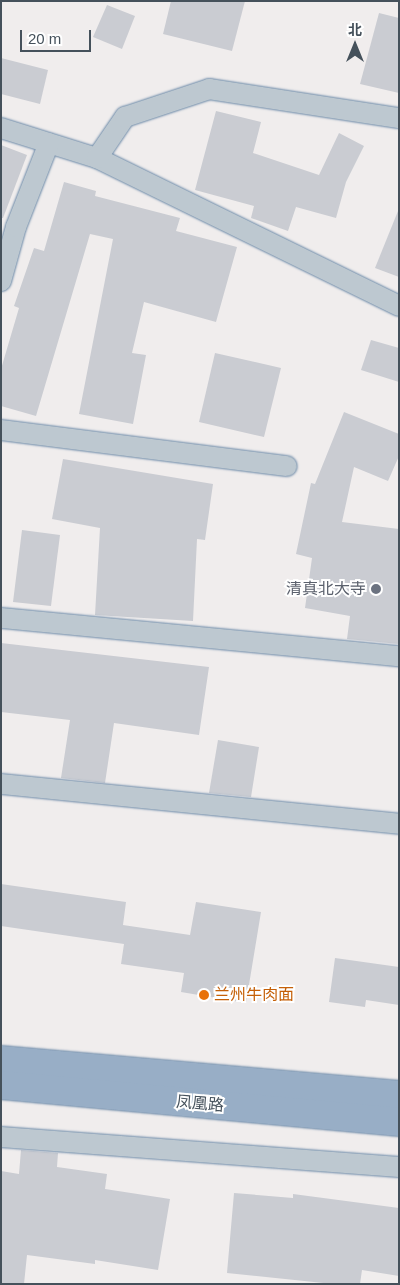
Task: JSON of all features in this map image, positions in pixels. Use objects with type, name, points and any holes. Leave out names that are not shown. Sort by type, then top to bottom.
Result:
[{"type":"highway","name":"凤凰路","points":[[1,1060],[399,1094]]},
{"type":"highway","name":"凤凰路","points":[[1,1085],[399,1122]]},
{"type":"street","points":[[97,158],[124,117],[209,89],[399,118]]},
{"type":"street","points":[[1,128],[97,158],[399,306]]},
{"type":"street","points":[[1,281],[16,227],[49,143]]},
{"type":"street","points":[[1,430],[287,466]]},
{"type":"street","points":[[1,618],[399,656]]},
{"type":"street","points":[[1,784],[399,824]]},
{"type":"street","points":[[1,1137],[399,1167]]},
{"type":"building","points":[[171,1],[245,1],[232,51],[163,34]]},
{"type":"building","points":[[107,5],[135,16],[122,49],[93,37]]},
{"type":"building","points":[[379,13],[399,18],[399,93],[360,84]]},
{"type":"building","points":[[1,58],[48,70],[40,104],[1,94]]},
{"type":"building","points":[[216,111],[261,122],[253,153],[319,175],[339,133],[364,146],[346,182],[336,218],[296,207],[288,231],[251,218],[254,206],[195,190]]},
{"type":"building","points":[[1,145],[27,155],[3,218],[1,218]]},
{"type":"building","points":[[64,182],[96,191],[95,196],[180,218],[176,231],[237,247],[216,322],[144,302],[132,353],[146,355],[133,424],[79,414],[113,239],[90,234],[36,416],[1,406],[1,369],[19,308],[14,306],[34,248],[44,251]]},
{"type":"building","points":[[399,211],[399,277],[375,268]]},
{"type":"building","points":[[371,340],[399,348],[399,382],[361,370]]},
{"type":"building","points":[[215,353],[281,368],[264,437],[199,422]]},
{"type":"building","points":[[344,412],[399,434],[399,456],[388,481],[354,467],[342,522],[399,529],[399,644],[347,639],[350,616],[305,608],[312,558],[296,554],[311,483],[315,484]]},
{"type":"building","points":[[63,459],[213,484],[205,540],[197,539],[193,621],[95,615],[100,528],[52,519]]},
{"type":"building","points":[[22,530],[60,535],[51,606],[13,602]]},
{"type":"building","points":[[1,643],[209,667],[199,735],[114,723],[105,783],[61,778],[70,720],[1,712]]},
{"type":"building","points":[[218,740],[259,747],[251,797],[209,793]]},
{"type":"building","points":[[1,884],[126,902],[123,925],[190,935],[196,902],[261,912],[246,1003],[181,992],[184,973],[121,964],[124,944],[1,926]]},
{"type":"building","points":[[335,958],[399,967],[399,1005],[366,1000],[365,1007],[329,1002]]},
{"type":"building","points":[[21,1150],[58,1153],[57,1167],[107,1174],[105,1189],[170,1199],[158,1270],[95,1260],[95,1264],[27,1255],[24,1284],[1,1284],[1,1171],[19,1174]]},
{"type":"building","points":[[234,1193],[293,1198],[293,1194],[399,1208],[399,1276],[362,1270],[360,1284],[333,1284],[227,1273]]},
{"type":"place","name":"清真北大寺","points":[[376,589]]},
{"type":"place","name":"兰州牛肉面","points":[[204,995]]}]
